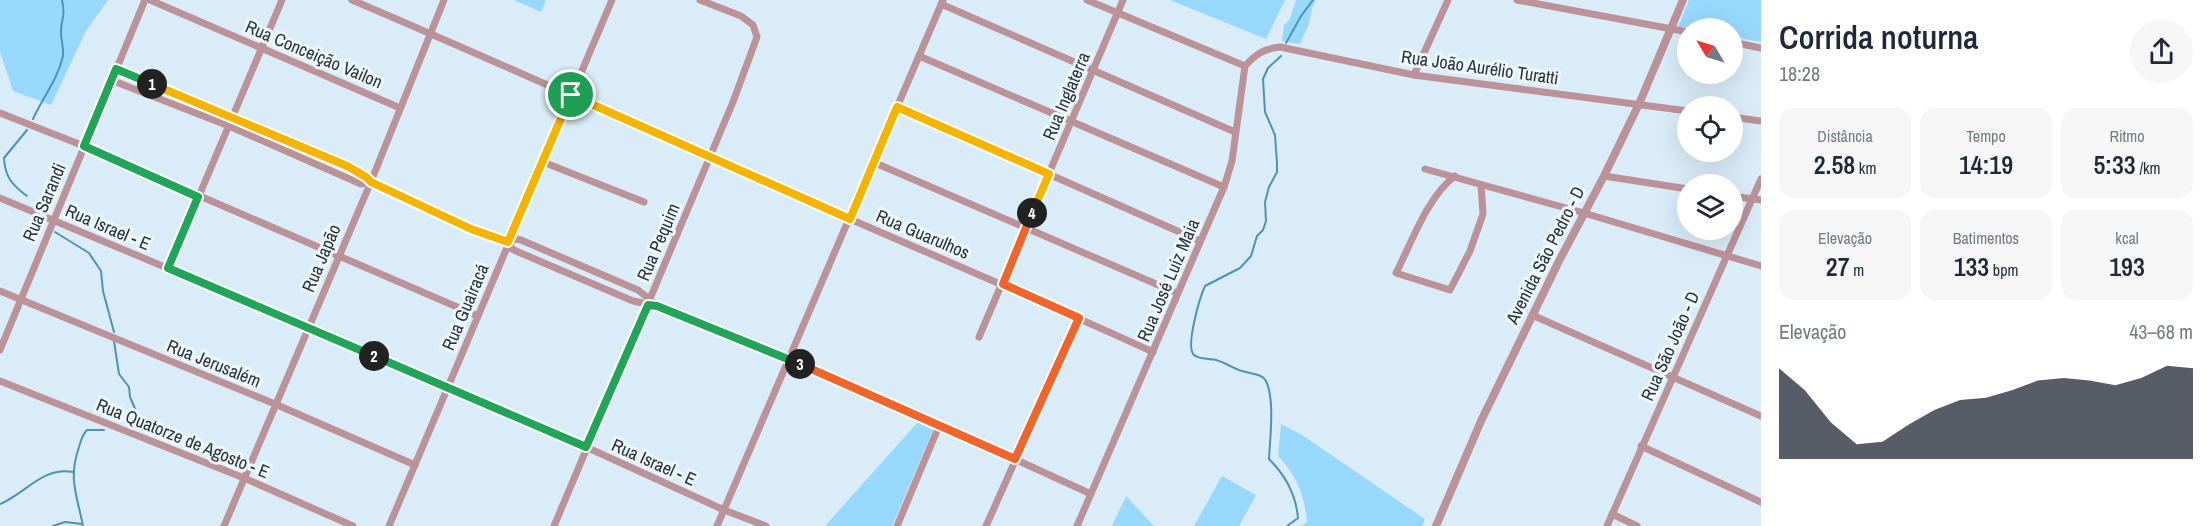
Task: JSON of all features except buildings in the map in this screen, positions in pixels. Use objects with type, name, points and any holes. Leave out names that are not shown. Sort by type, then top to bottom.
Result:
[{"type":"street","name":"Rua Conceição Vailon","points":[[148,0],[400,108]]},
{"type":"street","name":"Rua Sarandi","points":[[0,350],[111,80],[148,0]]},
{"type":"street","points":[[168,268],[282,0]]},
{"type":"street","name":"Rua Guarulhos","points":[[352,0],[1003,284],[1153,352]]},
{"type":"street","name":"Rua Japão","points":[[224,526],[371,182],[444,0]]},
{"type":"street","name":"Rua Guairacá","points":[[389,526],[612,0]]},
{"type":"street","name":"Rua Pequim","points":[[554,526],[711,156],[757,37],[753,25],[741,16],[700,0]]},
{"type":"street","points":[[1087,0],[1245,66]]},
{"type":"street","name":"Rua Inglaterra","points":[[979,337],[1124,0]]},
{"type":"street","points":[[1414,75],[1448,0]]},
{"type":"street","points":[[1516,0],[1677,30]]},
{"type":"street","name":"Avenida São Pedro - D","points":[[1436,526],[1481,422],[1532,315],[1639,104],[1683,0]]},
{"type":"street","points":[[717,526],[942,2],[1235,132]]},
{"type":"street","points":[[1743,44],[1761,48]]},
{"type":"street","name":"Rua João Aurélio Turatti","points":[[1245,66],[1255,54],[1269,48],[1280,47],[1414,75],[1677,109]]},
{"type":"street","points":[[919,56],[1224,187]]},
{"type":"street","name":"Rua José Luiz Maia","points":[[1077,526],[1224,187],[1232,161],[1245,66]]},
{"type":"street","points":[[116,69],[347,166],[371,182],[471,229],[508,242],[521,240],[638,290],[649,302]]},
{"type":"street","points":[[111,80],[229,126],[361,184],[371,182]]},
{"type":"street","points":[[897,107],[1200,242]]},
{"type":"street","points":[[0,113],[84,146],[478,316]]},
{"type":"street","points":[[1743,119],[1761,121]]},
{"type":"street","points":[[543,162],[644,202]]},
{"type":"street","points":[[873,162],[1178,293]]},
{"type":"street","points":[[1425,169],[1727,254],[1761,266]]},
{"type":"street","points":[[1455,176],[1444,184],[1434,199],[1396,273],[1450,290],[1470,251],[1483,214],[1481,185]]},
{"type":"street","points":[[1604,176],[1677,187]]},
{"type":"street","name":"Rua São João - D","points":[[1607,526],[1761,179]]},
{"type":"street","name":"Rua Israel - E","points":[[0,198],[308,327],[586,447],[724,510],[766,526]]},
{"type":"street","points":[[1743,198],[1761,201]]},
{"type":"street","points":[[508,242],[516,251],[788,359],[1091,494]]},
{"type":"street","name":"Rua Jerusalém","points":[[0,291],[275,404],[415,465]]},
{"type":"street","points":[[1532,315],[1761,416]]},
{"type":"street","points":[[986,526],[1079,318]]},
{"type":"street","name":"Rua Quatorze de Agosto - E","points":[[0,381],[244,478],[353,526]]},
{"type":"street","points":[[897,526],[939,426]]},
{"type":"street","points":[[1641,446],[1761,502]]},
{"type":"street","points":[[1612,514],[1637,526]]},
{"type":"shaded area","points":[[0,0],[108,0],[86,31],[51,105],[13,91],[0,52]]},
{"type":"shaded area","points":[[514,0],[546,0],[541,12]]},
{"type":"shaded area","points":[[1170,0],[1285,0],[1266,39]]},
{"type":"shaded area","points":[[1296,0],[1316,0],[1300,44],[1282,41],[1284,25],[1290,19]]},
{"type":"shaded area","points":[[1689,0],[1761,0],[1761,42],[1743,39],[1743,18],[1682,18]]},
{"type":"shaded area","points":[[918,422],[933,430],[892,526],[825,526]]},
{"type":"shaded area","points":[[1281,424],[1302,435],[1425,519],[1422,526],[1301,526],[1307,522],[1302,494],[1290,470],[1278,456]]},
{"type":"shaded area","points":[[1222,476],[1256,495],[1239,526],[1194,526]]},
{"type":"shaded area","points":[[1126,496],[1154,526],[1112,526]]},
{"type":"waterway","points":[[33,119],[54,80],[63,56],[62,0]]},
{"type":"waterway","points":[[1286,43],[1313,0]]},
{"type":"waterway","points":[[1281,56],[1268,68],[1263,79],[1265,112],[1275,135],[1277,163],[1277,172],[1269,187],[1265,202],[1266,221],[1263,230],[1257,236],[1251,256],[1240,268],[1205,286],[1191,342],[1194,355],[1220,361],[1238,370],[1260,376],[1266,381],[1271,408],[1269,459],[1289,486],[1297,510],[1298,518],[1287,526]]},
{"type":"waterway","points":[[27,130],[4,158],[10,180],[27,196]]},
{"type":"waterway","points":[[55,232],[89,253],[101,271],[103,291],[114,332]]},
{"type":"waterway","points":[[114,341],[119,374],[129,387],[130,397],[136,411],[131,421]]},
{"type":"waterway","points":[[83,526],[74,478],[76,458],[87,430],[104,430]]},
{"type":"waterway","points":[[0,504],[52,473],[73,472]]},
{"type":"waterway","points":[[53,526],[65,522],[82,524]]},
{"type":"route","points":[[116,69],[347,166],[371,182],[471,229],[508,242],[571,95],[850,219],[897,107],[1049,174],[1003,284],[1079,318],[1015,459],[788,359],[657,306],[648,305],[586,447],[168,268],[198,197],[84,146],[116,69]]}]
